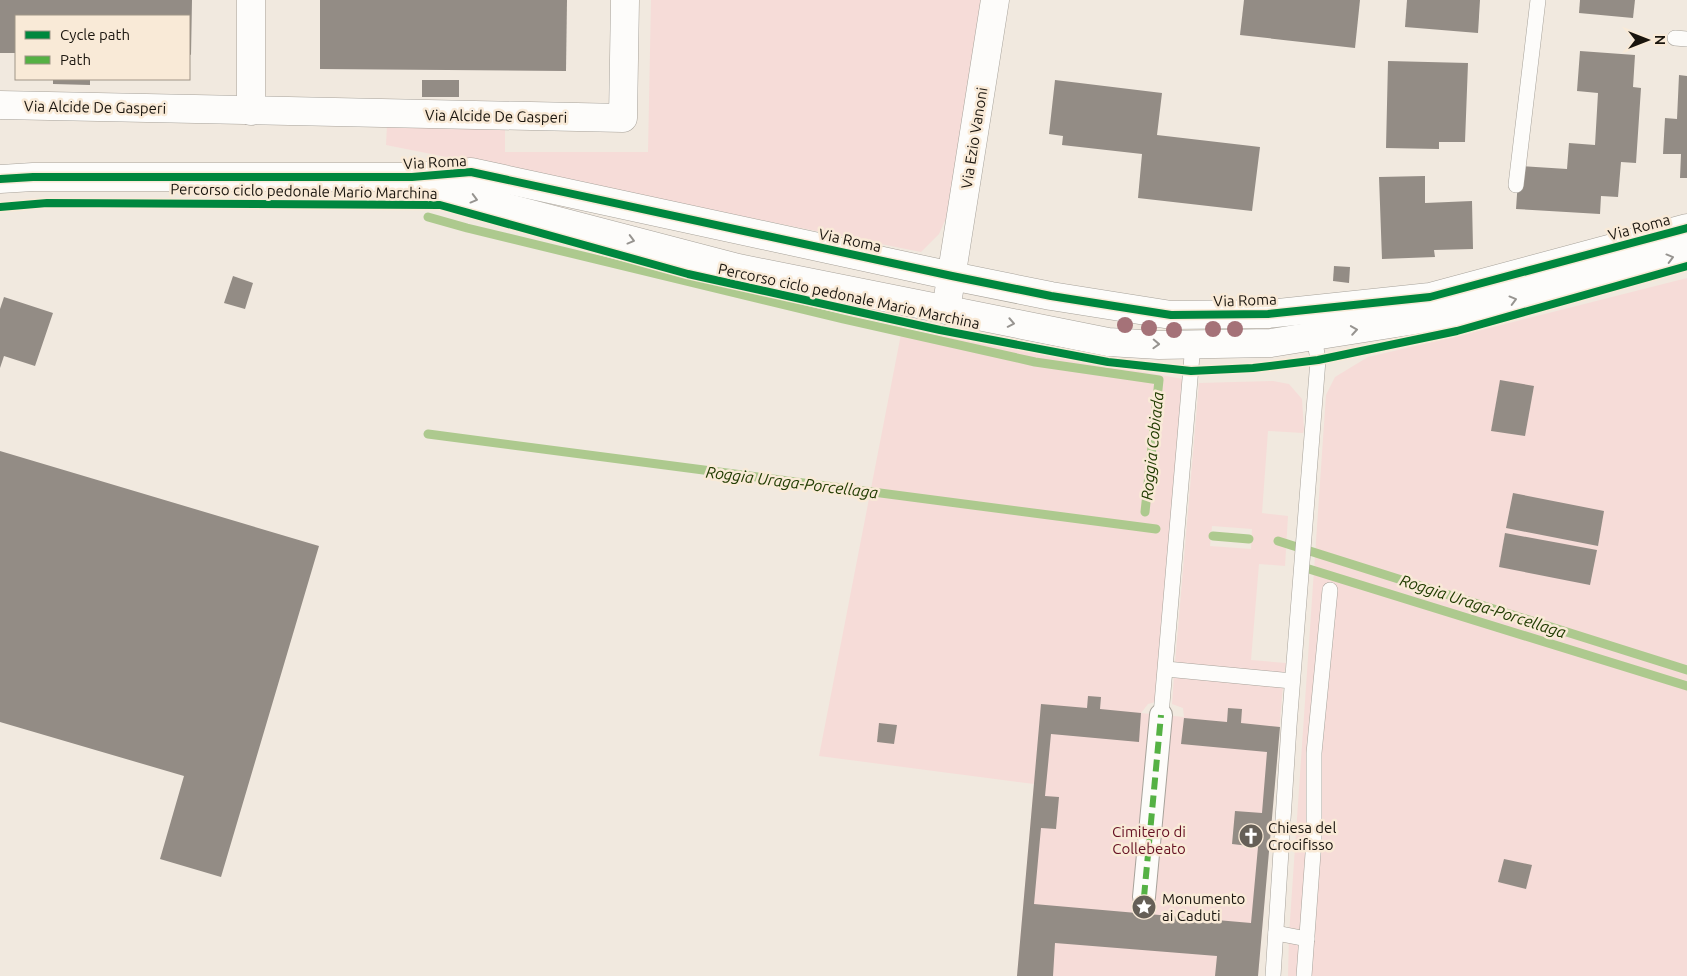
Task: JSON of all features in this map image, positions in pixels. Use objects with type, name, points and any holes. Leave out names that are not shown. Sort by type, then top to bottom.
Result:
[{"type":"street","points":[[251,0],[251,111]]},
{"type":"street","name":"Via Alcide De Gasperi","points":[[0,105],[623,118],[625,0]]},
{"type":"street","name":"Via Ezio Vanoni","points":[[946,310],[995,0]]},
{"type":"street","name":"Via Roma","points":[[0,179],[33,177],[412,177],[471,172],[952,276],[1051,296],[1171,315],[1268,314],[1430,297],[1687,228]]},
{"type":"street","name":"Via Roma","points":[[412,177],[466,197],[738,268],[1108,342],[1271,343],[1466,312],[1687,254]]},
{"type":"street","points":[[1144,897],[1162,715]]},
{"type":"lane","points":[[1516,185],[1538,0]]},
{"type":"lane","points":[[1273,976],[1292,681],[1318,360],[1314,336]]},
{"type":"lane","points":[[1162,715],[1193,344]]},
{"type":"lane","points":[[1304,976],[1314,840],[1314,753],[1330,590]]},
{"type":"lane","points":[[1166,669],[1292,681]]},
{"type":"lane","points":[[1276,933],[1307,939]]},
{"type":"green space","points":[[651,0],[981,0],[951,207],[939,234],[921,252],[386,145],[387,125],[505,127],[505,152],[648,152]]},
{"type":"green space","points":[[1687,278],[1687,976],[1288,976],[1289,935],[1326,395],[1335,377],[1368,357]]},
{"type":"green space","name":"Cimitero di Collebeato","points":[[902,329],[1183,379],[1156,702],[1148,704],[1141,713],[1184,717],[1183,708],[1172,704],[1174,675],[1283,686],[1258,976],[1017,976],[1034,784],[819,756]]},
{"type":"green space","points":[[1273,381],[1289,384],[1302,399],[1303,433],[1268,431],[1262,513],[1288,516],[1285,566],[1259,564],[1251,660],[1286,663],[1284,674],[1175,663],[1199,383]],"holes":[[[1212,526],[1252,529],[1251,549],[1210,546]]]},
{"type":"building","points":[[0,0],[192,0],[191,55],[190,15],[15,15],[15,53],[0,53]]},
{"type":"building","points":[[320,0],[567,0],[566,71],[320,69]]},
{"type":"building","points":[[1244,0],[1360,0],[1355,48],[1240,35]]},
{"type":"building","points":[[1407,0],[1480,0],[1478,33],[1405,27]]},
{"type":"building","points":[[1580,0],[1635,0],[1633,18],[1579,13]]},
{"type":"building","points":[[1580,51],[1635,55],[1633,87],[1641,88],[1636,163],[1621,162],[1618,197],[1601,196],[1600,214],[1516,209],[1519,166],[1567,169],[1569,143],[1595,145],[1598,93],[1577,91]]},
{"type":"building","points":[[1388,61],[1468,63],[1465,142],[1439,142],[1439,149],[1386,148]]},
{"type":"building","points":[[1679,75],[1687,76],[1687,178],[1680,178],[1681,154],[1663,154],[1665,118],[1677,119]]},
{"type":"building","points":[[53,80],[90,80],[90,85],[53,84]]},
{"type":"building","points":[[422,80],[459,80],[459,97],[422,97]]},
{"type":"building","points":[[1055,80],[1162,93],[1157,135],[1260,147],[1252,211],[1138,198],[1142,154],[1062,145],[1063,136],[1049,134]]},
{"type":"building","points":[[1425,176],[1425,203],[1472,201],[1473,249],[1434,250],[1435,257],[1382,259],[1379,177]]},
{"type":"building","points":[[1334,266],[1350,267],[1349,283],[1333,281]]},
{"type":"building","points":[[233,276],[253,283],[245,309],[224,303]]},
{"type":"building","points":[[4,297],[53,313],[35,366],[4,356],[0,368],[0,309]]},
{"type":"building","points":[[1500,380],[1534,386],[1525,436],[1491,431]]},
{"type":"building","points":[[0,451],[319,546],[221,877],[160,859],[184,776],[0,722]]},
{"type":"building","points":[[1513,493],[1604,511],[1598,546],[1506,528]]},
{"type":"building","points":[[1505,533],[1597,550],[1590,585],[1499,567]]},
{"type":"building","points":[[1088,696],[1101,697],[1100,709],[1141,713],[1139,742],[1051,734],[1045,796],[1059,797],[1056,829],[1041,828],[1034,904],[1251,923],[1258,847],[1232,844],[1235,811],[1262,813],[1267,752],[1181,744],[1184,718],[1227,722],[1228,708],[1242,709],[1241,723],[1280,727],[1258,976],[1215,976],[1217,956],[1055,943],[1053,976],[1017,976],[1041,704],[1087,708]]},
{"type":"building","points":[[879,723],[897,725],[894,744],[877,742]]},
{"type":"building","points":[[1504,859],[1532,865],[1526,889],[1498,882]]},
{"type":"waterway","name":"Roggia Cobiada","points":[[428,217],[843,319],[1035,362],[1159,380],[1145,512]]},
{"type":"waterway","name":"Roggia Uraga-Porcellaga","points":[[428,434],[1156,529]]},
{"type":"waterway","name":"Roggia Uraga-Porcellaga","points":[[1213,536],[1249,539]]},
{"type":"waterway","name":"Roggia Uraga-Porcellaga","points":[[1278,541],[1687,670]]},
{"type":"waterway","name":"Roggia Cobiada","points":[[1309,569],[1687,686]]},
{"type":"marked path","points":[[1144,897],[1161,715]]},
{"type":"cycle path","name":"Percorso ciclo pedonale Mario Marchina","points":[[0,179],[33,177],[412,177],[471,172],[952,276],[1051,296],[1171,315],[1268,314],[1430,297],[1687,228]]},
{"type":"cycle path","name":"Percorso ciclo pedonale Mario Marchina","points":[[0,207],[47,203],[440,205],[688,274],[940,330],[1108,362],[1191,371],[1253,368],[1318,360],[1457,331],[1687,266]]},
{"type":"place","name":"Chiesa del Crocifisso","points":[[1251,836]]},
{"type":"place","name":"Monumento ai Caduti","points":[[1144,907]]}]
